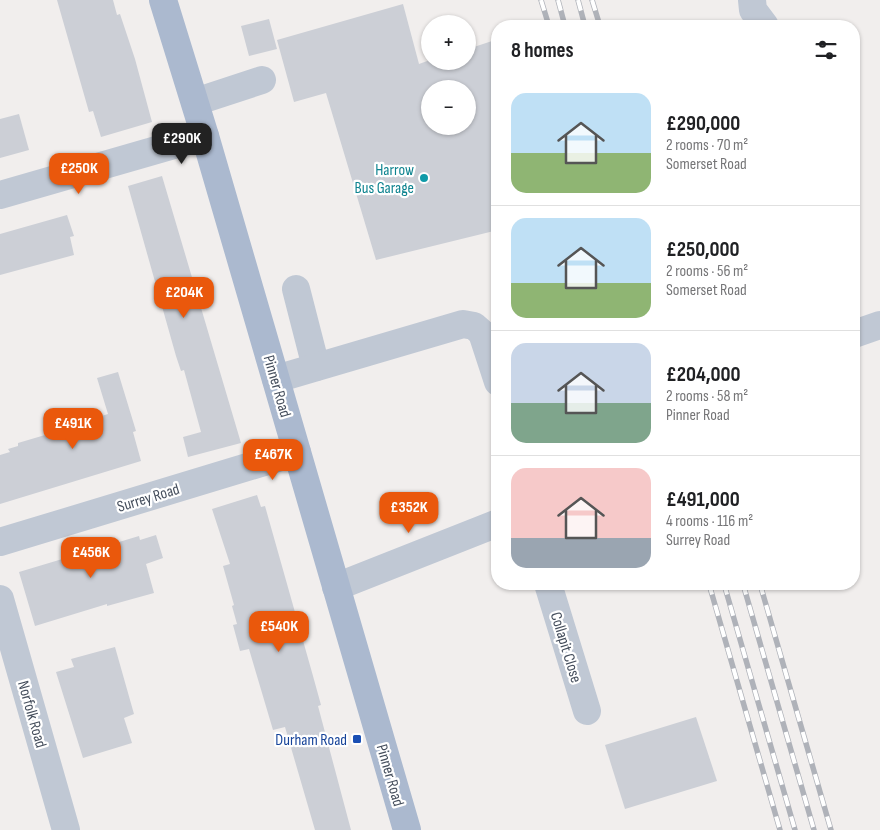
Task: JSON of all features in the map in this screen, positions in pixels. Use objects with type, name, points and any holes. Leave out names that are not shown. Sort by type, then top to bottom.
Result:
[{"type":"main road","name":"Pinner Road","points":[[164,0],[407,830]]},
{"type":"street","points":[[752,0],[753,10],[760,20]]},
{"type":"street","points":[[195,102],[262,80]]},
{"type":"street","points":[[0,195],[205,136]]},
{"type":"street","points":[[296,289],[316,367]]},
{"type":"street","points":[[276,379],[463,324],[474,326],[482,332],[491,360]]},
{"type":"street","points":[[860,332],[880,325]]},
{"type":"street","name":"Surrey Road","points":[[0,542],[297,452]]},
{"type":"street","points":[[336,586],[491,526]]},
{"type":"street","name":"Collapit Close","points":[[550,590],[587,711]]},
{"type":"street","name":"Norfolk Road","points":[[0,599],[66,830]]},
{"type":"building","points":[[57,0],[113,0],[117,15],[120,14],[135,59],[152,122],[101,137],[93,111],[89,112]]},
{"type":"building","name":"Harrow Bus Garage","points":[[403,4],[419,64],[421,63],[421,70],[476,70],[476,46],[491,41],[491,232],[376,260],[326,93],[294,102],[277,40]]},
{"type":"building","points":[[269,19],[277,49],[249,56],[241,26]]},
{"type":"building","points":[[19,114],[29,150],[0,158],[0,119]]},
{"type":"building","points":[[162,176],[241,443],[188,457],[183,437],[201,432],[184,370],[181,371],[176,356],[128,186]]},
{"type":"building","points":[[67,215],[74,236],[70,237],[74,255],[0,275],[0,234]]},
{"type":"building","points":[[118,372],[136,431],[133,432],[141,461],[0,504],[0,455],[10,452],[8,449],[18,446],[18,443],[89,422],[89,420],[108,414],[97,378]]},
{"type":"building","points":[[257,495],[261,507],[265,506],[313,676],[321,705],[318,706],[351,830],[315,830],[285,727],[273,730],[249,649],[240,651],[233,625],[237,624],[232,606],[234,605],[223,566],[230,564],[212,509]]},
{"type":"building","points":[[156,535],[163,558],[146,564],[154,593],[107,606],[107,604],[35,626],[19,572],[139,536],[140,540]]},
{"type":"building","points":[[115,647],[134,714],[124,718],[132,743],[83,758],[56,672],[74,667],[71,659]]},
{"type":"building","points":[[696,717],[717,781],[625,809],[605,745]]},
{"type":"railway","points":[[541,0],[547,20]]},
{"type":"railway","points":[[558,0],[563,20]]},
{"type":"railway","points":[[578,0],[583,20]]},
{"type":"railway","points":[[592,0],[598,20]]},
{"type":"railway","points":[[711,590],[780,830]]},
{"type":"railway","points":[[726,590],[795,830]]},
{"type":"railway","points":[[745,590],[814,830]]},
{"type":"railway","points":[[762,590],[831,830]]},
{"type":"place","name":"Harrow Bus Garage","points":[[424,178]]},
{"type":"place","name":"Durham Road","points":[[357,739]]}]
